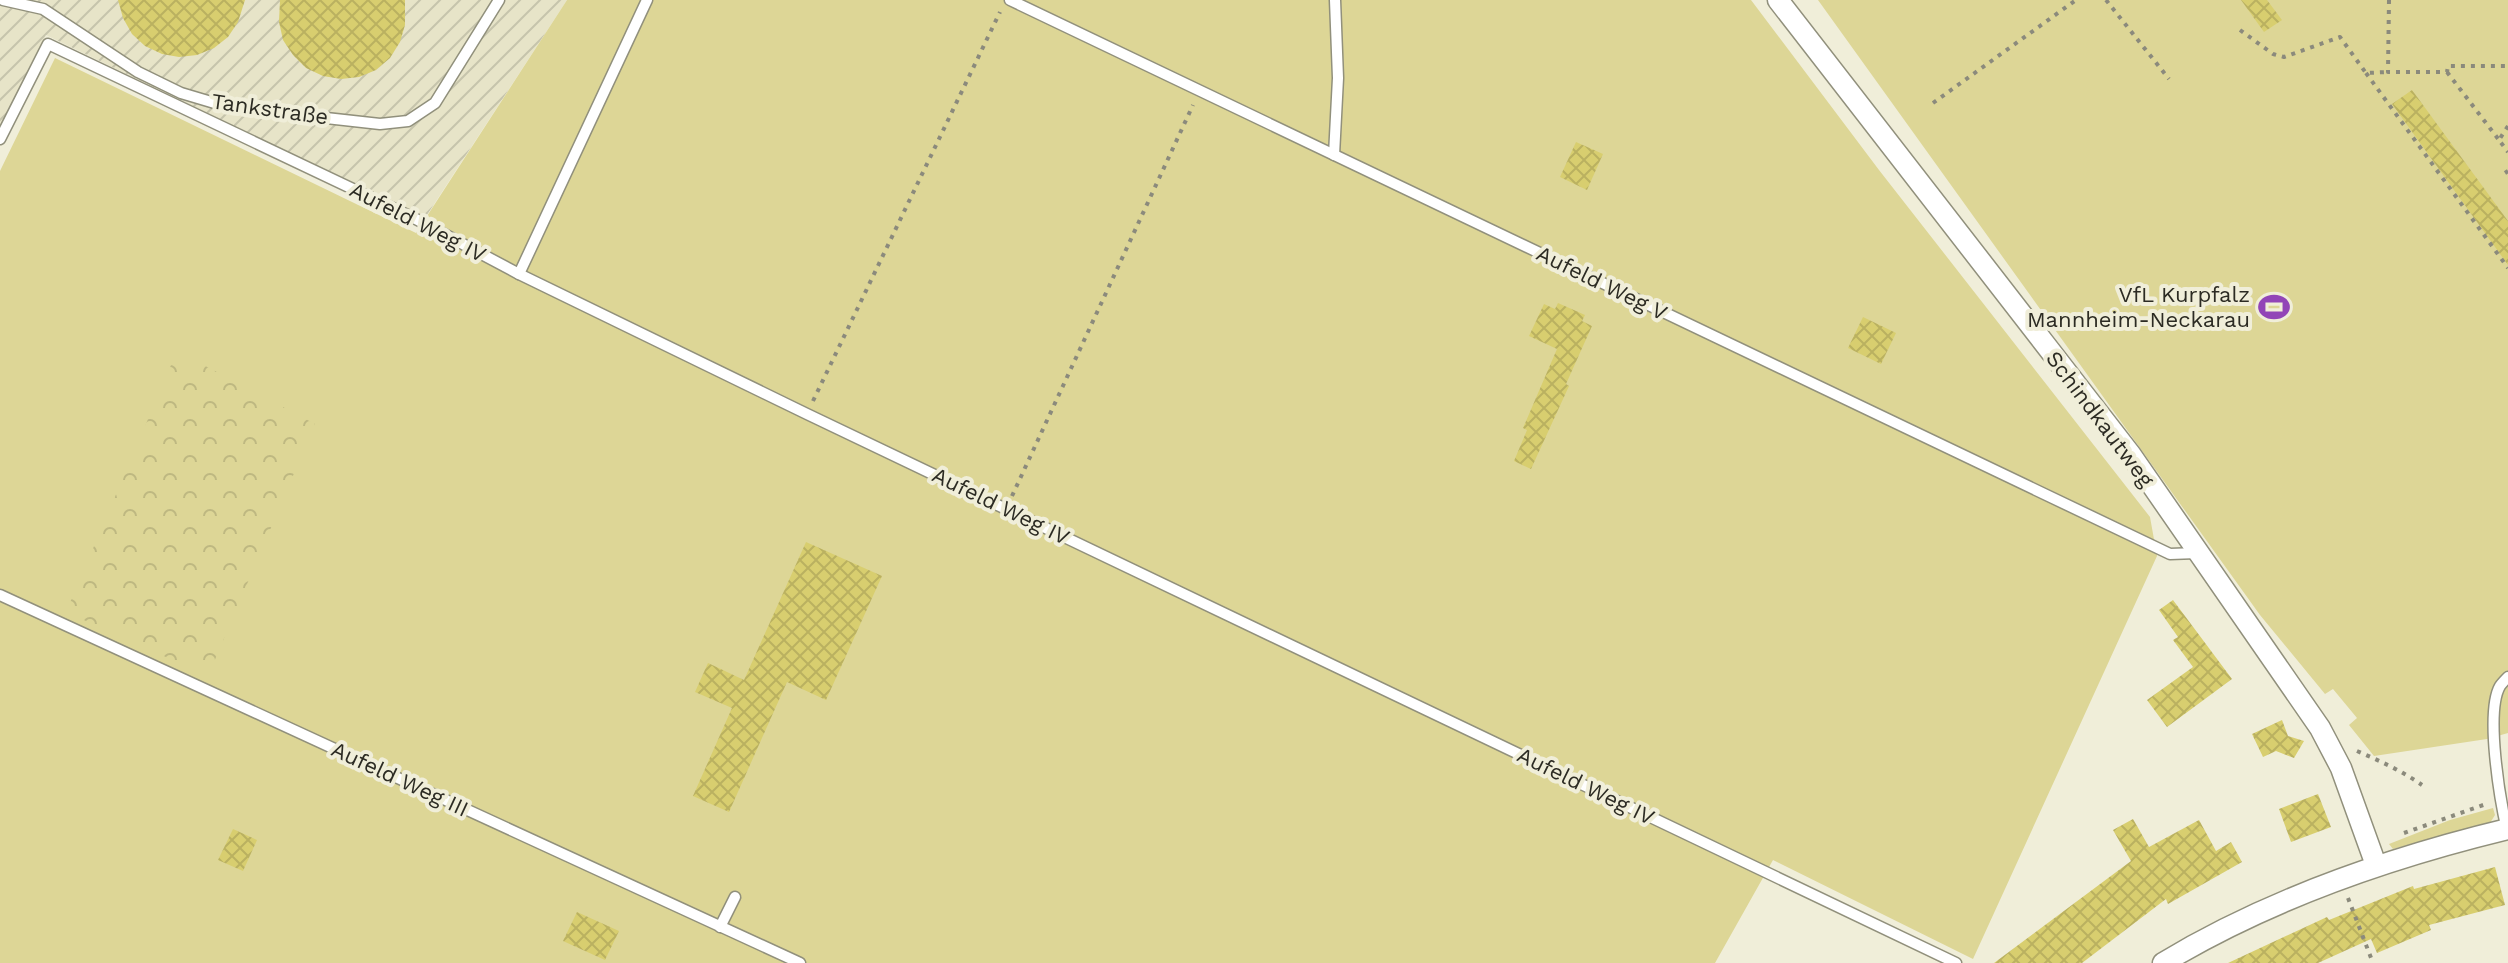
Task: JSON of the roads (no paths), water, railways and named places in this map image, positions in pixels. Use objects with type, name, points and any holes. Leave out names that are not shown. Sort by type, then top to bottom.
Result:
[{"type":"street","name":"Schindkautweg","points":[[1778,0],[2131,455],[2329,744],[2376,865]]},
{"type":"street","points":[[2163,963],[2261,913],[2342,878],[2376,865],[2507,830]]},
{"type":"lane","name":"Tankstraße","points":[[3,0],[43,9],[138,72],[181,93],[228,107],[380,124],[408,121],[435,103],[499,0]]},
{"type":"lane","points":[[519,274],[647,0]]},
{"type":"lane","points":[[1334,155],[1338,78],[1335,0]]},
{"type":"lane","name":"Aufeld Weg V","points":[[1006,4],[1199,91],[2170,554],[2197,553]]},
{"type":"lane","name":"Aufeld Weg IV","points":[[0,139],[48,44],[414,218],[519,274],[807,414],[1956,963]]},
{"type":"lane","name":"Aufeld Weg III","points":[[0,595],[800,963]]},
{"type":"lane","points":[[2507,830],[2496,768],[2494,706],[2499,687],[2508,677]]},
{"type":"lane","points":[[720,927],[735,897]]},
{"type":"place","name":"VfL Kurpfalz Mannheim-Neckarau","points":[[2274,307]]}]
